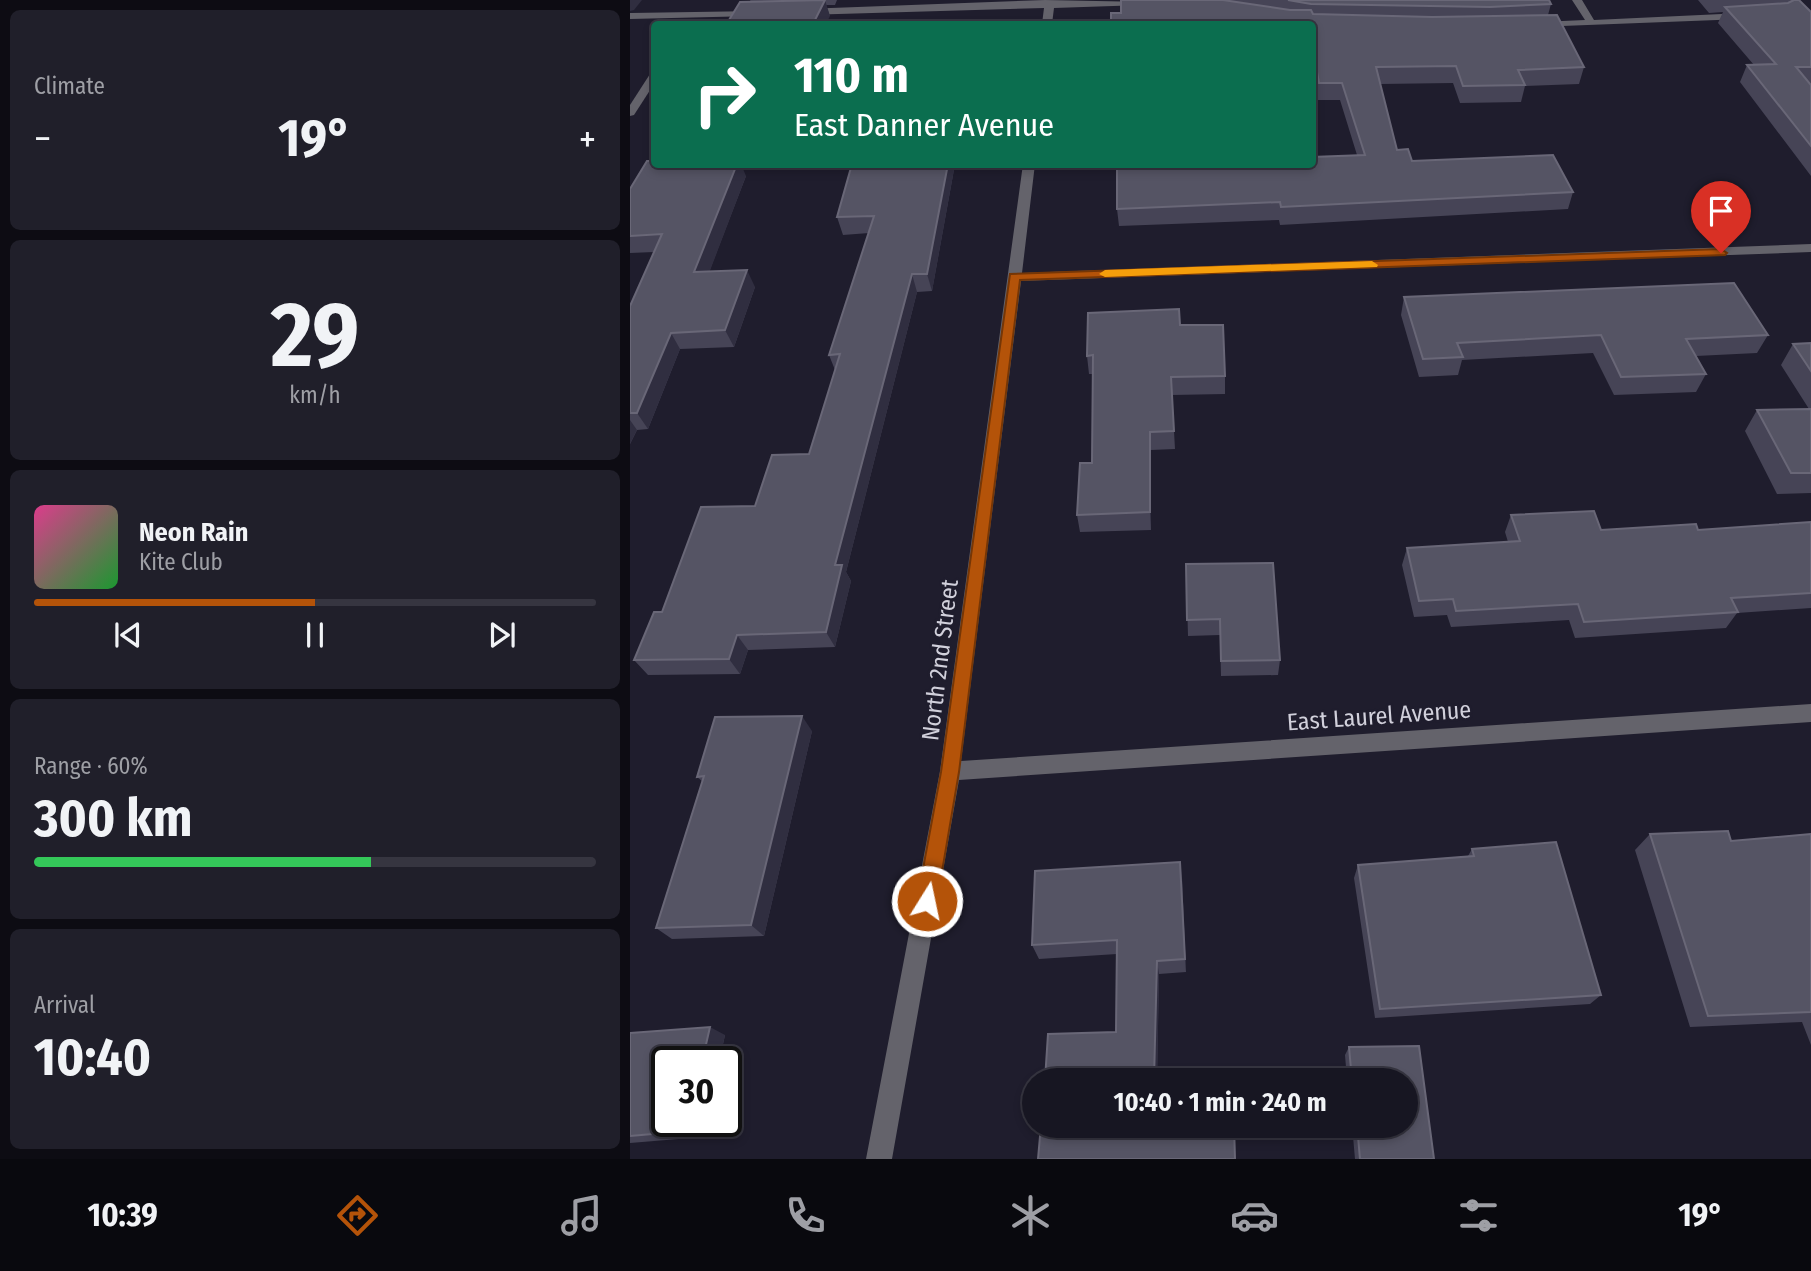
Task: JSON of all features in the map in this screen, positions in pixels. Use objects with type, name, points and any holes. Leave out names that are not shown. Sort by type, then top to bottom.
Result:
[{"type":"street","points":[[691,20],[704,0]]},
{"type":"street","points":[[1577,0],[1592,24]]},
{"type":"street","points":[[790,12],[1049,2],[1154,2]]},
{"type":"street","points":[[1047,21],[1049,2]]},
{"type":"street","points":[[630,16],[691,20],[762,13]]},
{"type":"street","points":[[1525,26],[1754,16]]},
{"type":"street","points":[[630,113],[651,81]]},
{"type":"street","name":"North 2nd Street","points":[[879,1159],[950,772],[1029,168]]},
{"type":"street","points":[[1015,277],[1811,248]]},
{"type":"street","name":"East Laurel Avenue","points":[[950,772],[1811,713]]},
{"type":"building","points":[[825,0],[814,21],[724,21],[729,20],[740,2]]},
{"type":"building","points":[[1121,0],[1223,0],[1290,10],[1311,10],[1313,14],[1432,17],[1557,15],[1584,67],[1518,70],[1525,85],[1463,86],[1456,66],[1376,67],[1397,150],[1408,149],[1412,161],[1553,155],[1573,192],[1281,207],[1280,202],[1117,209],[1117,168],[1316,168],[1316,157],[1365,155],[1342,83],[1319,83],[1316,66],[1316,21],[1111,21],[1111,13],[1121,13]]},
{"type":"building","points":[[1288,0],[1549,0],[1551,4],[1490,7],[1311,4]]},
{"type":"building","points":[[1799,0],[1811,12],[1811,67],[1796,67],[1811,85],[1811,146],[1747,65],[1776,64],[1725,7],[1788,3]]},
{"type":"building","points":[[647,161],[651,161],[651,168],[735,168],[694,272],[747,270],[725,330],[671,333],[637,413],[630,413],[630,306],[662,234],[630,236],[630,189]]},
{"type":"building","points":[[851,168],[947,168],[927,274],[912,274],[835,565],[842,565],[826,632],[737,635],[729,659],[634,660],[654,612],[662,612],[701,507],[755,506],[772,455],[809,454],[840,354],[829,355],[874,216],[837,217]]},
{"type":"building","points":[[1734,283],[1768,335],[1686,339],[1706,374],[1621,377],[1601,335],[1457,343],[1463,357],[1423,359],[1404,297]]},
{"type":"building","points":[[1179,309],[1180,325],[1223,325],[1225,376],[1171,377],[1174,431],[1150,432],[1150,512],[1077,515],[1080,463],[1092,463],[1093,355],[1087,356],[1088,313]]},
{"type":"building","points":[[1811,343],[1811,371],[1793,344]]},
{"type":"building","points":[[1811,409],[1811,473],[1791,473],[1757,410]]},
{"type":"building","points":[[1594,511],[1601,530],[1696,524],[1698,530],[1811,522],[1811,593],[1731,598],[1738,612],[1584,622],[1578,604],[1456,611],[1453,599],[1419,601],[1407,548],[1520,541],[1511,515]]},
{"type":"building","points":[[1273,563],[1280,660],[1221,661],[1220,619],[1187,620],[1186,564]]},
{"type":"building","points":[[802,716],[751,925],[656,928],[704,776],[697,777],[715,717]]},
{"type":"building","points":[[1728,831],[1731,841],[1811,834],[1811,1012],[1708,1016],[1650,834]]},
{"type":"building","points":[[1556,842],[1601,995],[1380,1009],[1358,865],[1474,856],[1472,849]]},
{"type":"building","points":[[1180,862],[1185,959],[1157,961],[1154,1068],[1046,1068],[1048,1034],[1116,1032],[1117,940],[1032,945],[1035,871]]},
{"type":"building","points":[[710,1027],[706,1046],[651,1046],[651,1134],[630,1136],[630,1033]]},
{"type":"building","points":[[1419,1046],[1434,1159],[1360,1159],[1358,1138],[1418,1138],[1418,1068],[1351,1068],[1349,1047]]},
{"type":"building","points":[[1040,1138],[1234,1138],[1235,1159],[1038,1159]]},
{"type":"slow traffic","points":[[1105,274],[1372,265]]},
{"type":"route","points":[[927,901],[950,772],[1015,277],[1721,253]]}]
